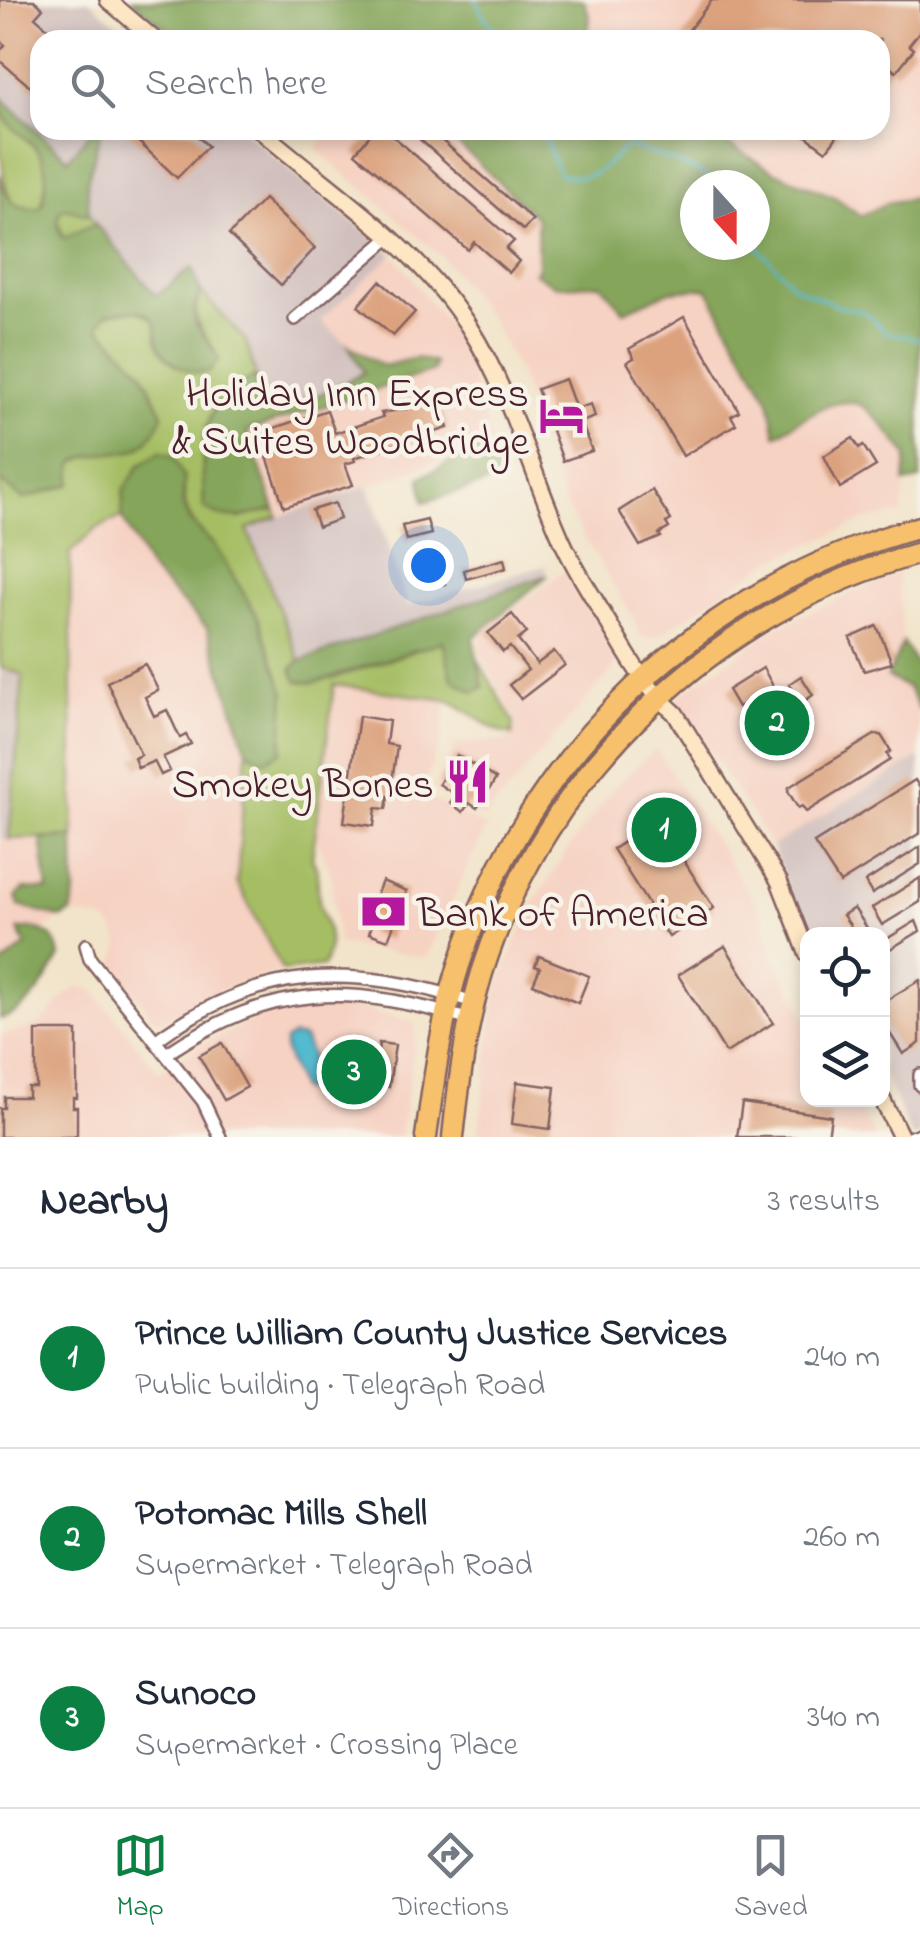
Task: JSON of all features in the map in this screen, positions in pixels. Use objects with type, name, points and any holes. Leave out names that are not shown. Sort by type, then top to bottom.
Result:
[{"type":"highway","points":[[426,1137],[448,1004],[480,911],[519,832],[575,752],[643,679],[707,627],[770,588],[855,548],[920,527]]},
{"type":"highway","points":[[453,1137],[472,1011],[497,932],[554,822],[594,767],[658,698],[703,660],[830,584],[920,552]]},
{"type":"main road","points":[[108,0],[143,30]]},
{"type":"main road","points":[[272,140],[427,272],[450,301],[483,351],[505,395],[559,534],[643,679],[676,713],[779,881],[800,935]]},
{"type":"main road","points":[[886,1107],[901,1137]]},
{"type":"street","points":[[295,319],[389,238]]},
{"type":"street","points":[[86,945],[90,959],[203,1101],[220,1137]]},
{"type":"street","points":[[154,1041],[217,1003],[292,980],[333,975],[413,984],[448,1004],[472,1011]]},
{"type":"street","points":[[166,1054],[229,1018],[264,1005],[310,996],[370,996],[448,1004],[472,1011]]},
{"type":"street","points":[[920,1075],[920,1085]]},
{"type":"street","points":[[911,1137],[920,1134]]},
{"type":"shaded area","points":[[0,0],[89,0],[124,30],[30,30],[30,124],[0,97]]},
{"type":"shaded area","points":[[584,0],[920,0],[920,197],[887,203],[861,216],[835,197],[775,172],[721,140],[890,140],[890,30],[588,30],[590,19]]},
{"type":"shaded area","points":[[47,140],[84,140],[68,159]]},
{"type":"shaded area","points":[[98,140],[254,140],[393,254],[320,320],[348,345],[365,373],[297,403],[266,403],[257,397],[246,342],[200,291],[193,269],[156,297],[89,215],[87,182]]},
{"type":"shaded area","points":[[323,140],[454,140],[537,218],[538,268],[534,274],[557,286],[601,284],[624,311],[670,291],[707,288],[769,400],[776,434],[827,406],[847,402],[863,407],[907,455],[902,514],[868,519],[769,562],[656,637],[640,635],[635,620],[567,509],[520,375],[491,320],[441,256],[316,149]]},
{"type":"shaded area","points":[[393,254],[464,347],[494,455],[477,448],[278,517],[247,431],[433,370],[416,358],[383,366],[348,345],[319,320]]},
{"type":"shaded area","points":[[368,486],[408,605],[545,566],[548,575],[300,661],[247,528]]},
{"type":"shaded area","points":[[122,517],[150,570],[207,628],[247,751],[237,882],[283,971],[231,985],[162,1020],[154,1019],[114,966],[120,944],[114,929],[104,920],[71,913],[75,895],[70,553],[97,528]]},
{"type":"shaded area","points":[[566,570],[622,658],[484,819],[433,788],[456,744],[507,741],[518,725],[479,650],[483,630]]},
{"type":"shaded area","points":[[898,572],[903,643],[887,677],[908,688],[920,711],[920,757],[772,846],[676,698],[771,630]]},
{"type":"shaded area","points":[[0,667],[23,674],[9,839],[0,839]]},
{"type":"shaded area","points":[[326,685],[447,696],[442,738],[421,794],[486,827],[426,958],[338,944],[331,875],[310,819]]},
{"type":"shaded area","points":[[656,749],[762,913],[775,959],[800,1007],[800,1107],[858,1107],[875,1137],[478,1137],[496,990],[529,910],[578,834],[617,784]]},
{"type":"shaded area","points":[[920,757],[920,1137],[912,1137],[890,1088],[890,927],[803,927],[772,846]]},
{"type":"shaded area","points":[[0,839],[41,839],[48,891],[60,918],[0,966]]},
{"type":"shaded area","points":[[80,986],[94,990],[158,1072],[207,1041],[266,1015],[353,1007],[414,1021],[416,1034],[400,1137],[0,1137],[0,1036],[39,1025],[66,995]]},
{"type":"green space","points":[[132,0],[584,0],[590,19],[588,30],[167,30]]},
{"type":"green space","points":[[0,97],[30,124],[30,140],[47,140],[68,159],[84,140],[98,140],[87,182],[89,215],[66,208],[60,211],[60,231],[64,238],[93,225],[100,229],[156,296],[192,268],[200,291],[195,322],[219,359],[209,372],[186,370],[165,356],[157,340],[156,326],[148,315],[135,311],[106,314],[98,327],[142,371],[163,415],[144,444],[73,463],[71,484],[23,499],[0,481],[0,174],[10,200],[27,208],[42,205],[46,180],[37,150],[9,124]]},
{"type":"green space","points":[[0,110],[43,159],[46,185],[42,205],[36,209],[13,204],[5,184]]},
{"type":"green space","points":[[454,140],[721,140],[775,172],[835,197],[861,216],[887,203],[920,197],[920,480],[905,483],[907,455],[876,417],[853,403],[830,405],[776,435],[769,400],[707,288],[670,291],[624,311],[601,284],[557,286],[534,273],[538,268],[537,218]]},
{"type":"green space","points":[[66,208],[89,215],[100,229],[92,225],[64,238],[57,220]]},
{"type":"green space","points":[[200,291],[246,341],[256,377],[236,387],[212,414],[203,449],[204,508],[239,518],[275,509],[278,517],[247,529],[300,661],[292,669],[332,679],[443,641],[452,679],[483,687],[477,658],[514,723],[512,735],[447,700],[334,685],[312,859],[329,935],[323,966],[283,971],[237,882],[247,751],[265,760],[215,546],[189,516],[184,478],[124,490],[122,517],[97,528],[70,553],[74,837],[9,839],[23,675],[0,667],[0,481],[23,499],[71,484],[73,463],[89,456],[125,452],[144,443],[163,414],[142,371],[98,327],[106,314],[136,310],[216,352],[198,324]]},
{"type":"green space","points":[[348,345],[383,366],[416,358],[435,363],[433,371],[247,431],[275,509],[230,517],[204,508],[203,449],[212,414],[221,400],[256,377],[257,397],[269,403],[297,403],[325,392],[364,373]]},
{"type":"green space","points":[[477,448],[494,455],[500,469],[492,482],[424,502],[420,478]]},
{"type":"green space","points":[[160,452],[173,456],[184,478],[183,506],[190,521],[215,546],[258,617],[285,693],[282,751],[265,761],[247,751],[207,628],[150,570],[122,517],[124,490],[139,466]]},
{"type":"green space","points":[[548,575],[473,638],[483,687],[474,692],[452,679],[443,641],[314,683],[297,681],[292,669],[300,661]]},
{"type":"green space","points":[[903,643],[920,670],[920,711],[908,688],[887,677]]},
{"type":"green space","points":[[74,837],[75,895],[71,913],[60,918],[19,906],[16,897],[24,889],[48,890],[41,839]]},
{"type":"green space","points":[[32,928],[52,937],[60,956],[28,1002],[0,1019],[0,966],[26,945],[18,930]]},
{"type":"water","points":[[293,1036],[304,1038],[312,1058],[311,1093],[300,1089],[285,1051],[285,1041]]},
{"type":"building","points":[[0,0],[34,0],[43,8],[35,17],[50,30],[30,30],[30,86],[0,61],[5,45],[0,41]]},
{"type":"building","points":[[712,0],[920,0],[920,31],[909,45],[914,49],[896,72],[890,69],[890,30],[689,30]]},
{"type":"building","points":[[137,140],[202,140],[208,146],[177,178]]},
{"type":"building","points":[[366,140],[398,140],[514,241],[506,249],[519,261],[509,273],[474,242],[468,250],[355,153]]},
{"type":"building","points":[[420,140],[441,140],[533,220],[523,230]]},
{"type":"building","points":[[811,140],[834,140],[826,151]]},
{"type":"building","points":[[264,199],[315,248],[281,285],[229,235]]},
{"type":"building","points":[[380,281],[415,312],[393,336],[358,306]]},
{"type":"building","points":[[684,317],[739,411],[731,416],[736,424],[683,456],[627,362],[634,358],[629,349]]},
{"type":"building","name":"Holiday Inn Express & Suites Woodbridge","points":[[565,379],[576,409],[591,404],[595,417],[581,422],[592,451],[563,461],[537,389]]},
{"type":"building","points":[[436,396],[448,428],[354,458],[355,461],[345,464],[353,485],[284,507],[259,433],[327,410],[335,433]]},
{"type":"building","points":[[853,438],[859,448],[863,445],[876,466],[840,488],[824,456]]},
{"type":"building","points":[[652,490],[671,520],[666,523],[669,528],[659,534],[661,537],[640,546],[619,511]]},
{"type":"building","points":[[335,503],[340,519],[318,527],[312,510]]},
{"type":"building","points":[[427,520],[431,534],[406,540],[402,526]]},
{"type":"building","points":[[440,557],[445,584],[424,583],[420,561]]},
{"type":"building","points":[[504,559],[506,568],[466,579],[464,570]]},
{"type":"building","points":[[512,614],[527,633],[518,640],[537,664],[554,651],[565,665],[521,699],[509,685],[528,670],[510,647],[503,652],[488,633]]},
{"type":"building","points":[[877,626],[892,663],[864,671],[850,638]]},
{"type":"building","points":[[145,664],[158,690],[145,697],[154,716],[167,710],[180,738],[186,735],[191,744],[163,757],[170,771],[161,775],[154,761],[138,768],[134,758],[141,755],[107,682]]},
{"type":"building","points":[[763,668],[773,686],[738,707],[728,690]]},
{"type":"building","points":[[801,676],[813,695],[802,703],[789,684]]},
{"type":"building","points":[[785,705],[797,723],[769,741],[757,723]]},
{"type":"building","points":[[359,716],[389,721],[386,744],[397,746],[392,782],[404,783],[402,797],[388,796],[386,809],[376,808],[374,826],[344,822]]},
{"type":"building","points":[[876,734],[881,735],[891,751],[887,754],[890,760],[806,812],[802,806],[798,808],[789,787]]},
{"type":"building","name":"Smokey Bones","points":[[457,755],[496,779],[477,808],[469,803],[463,812],[450,803],[455,795],[439,784]]},
{"type":"building","points":[[915,780],[920,788],[920,833],[840,883],[814,843]]},
{"type":"building","points":[[658,820],[714,908],[669,937],[613,849]]},
{"type":"building","points":[[920,847],[920,864],[872,894],[865,882]]},
{"type":"building","points":[[920,878],[920,902],[882,925],[872,908]]},
{"type":"building","name":"Bank of America","points":[[382,881],[407,891],[388,940],[369,933],[375,918],[368,915]]},
{"type":"building","points":[[854,908],[866,927],[851,927],[843,915]]},
{"type":"building","points":[[916,921],[920,931],[890,949],[890,937]]},
{"type":"building","points":[[725,946],[773,1023],[726,1053],[678,975]]},
{"type":"building","points":[[539,956],[589,976],[578,1003],[533,984],[540,968],[535,966]]},
{"type":"building","points":[[920,980],[920,1043],[903,1054],[890,1034],[890,998]]},
{"type":"building","points":[[36,1031],[77,1031],[77,1098],[73,1098],[73,1107],[77,1107],[77,1135],[73,1137],[0,1137],[4,1097],[28,1097],[28,1087],[36,1087]]},
{"type":"building","points":[[222,1043],[247,1087],[224,1100],[199,1056]]},
{"type":"building","points":[[379,1043],[395,1045],[389,1087],[374,1084]]},
{"type":"building","points":[[347,1057],[364,1058],[361,1089],[343,1087]]},
{"type":"building","points":[[517,1082],[555,1087],[550,1129],[512,1124]]},
{"type":"building","points":[[742,1103],[831,1116],[828,1137],[737,1137]]},
{"type":"waterway","points":[[476,0],[498,30]]},
{"type":"waterway","points":[[546,140],[559,174],[572,177],[598,172],[628,146],[694,170]]},
{"type":"waterway","points":[[770,260],[795,287],[841,307],[866,312],[885,332],[920,339]]},
{"type":"place","name":"Holiday Inn Express & Suites Woodbridge","points":[[562,415]]},
{"type":"place","name":"Potomac Mills Shell","points":[[777,723]]},
{"type":"place","name":"Smokey Bones","points":[[467,782]]},
{"type":"place","name":"Prince William County Justice Services","points":[[664,830]]},
{"type":"place","name":"Bank of America","points":[[384,911]]},
{"type":"place","name":"Sunoco","points":[[354,1072]]}]
